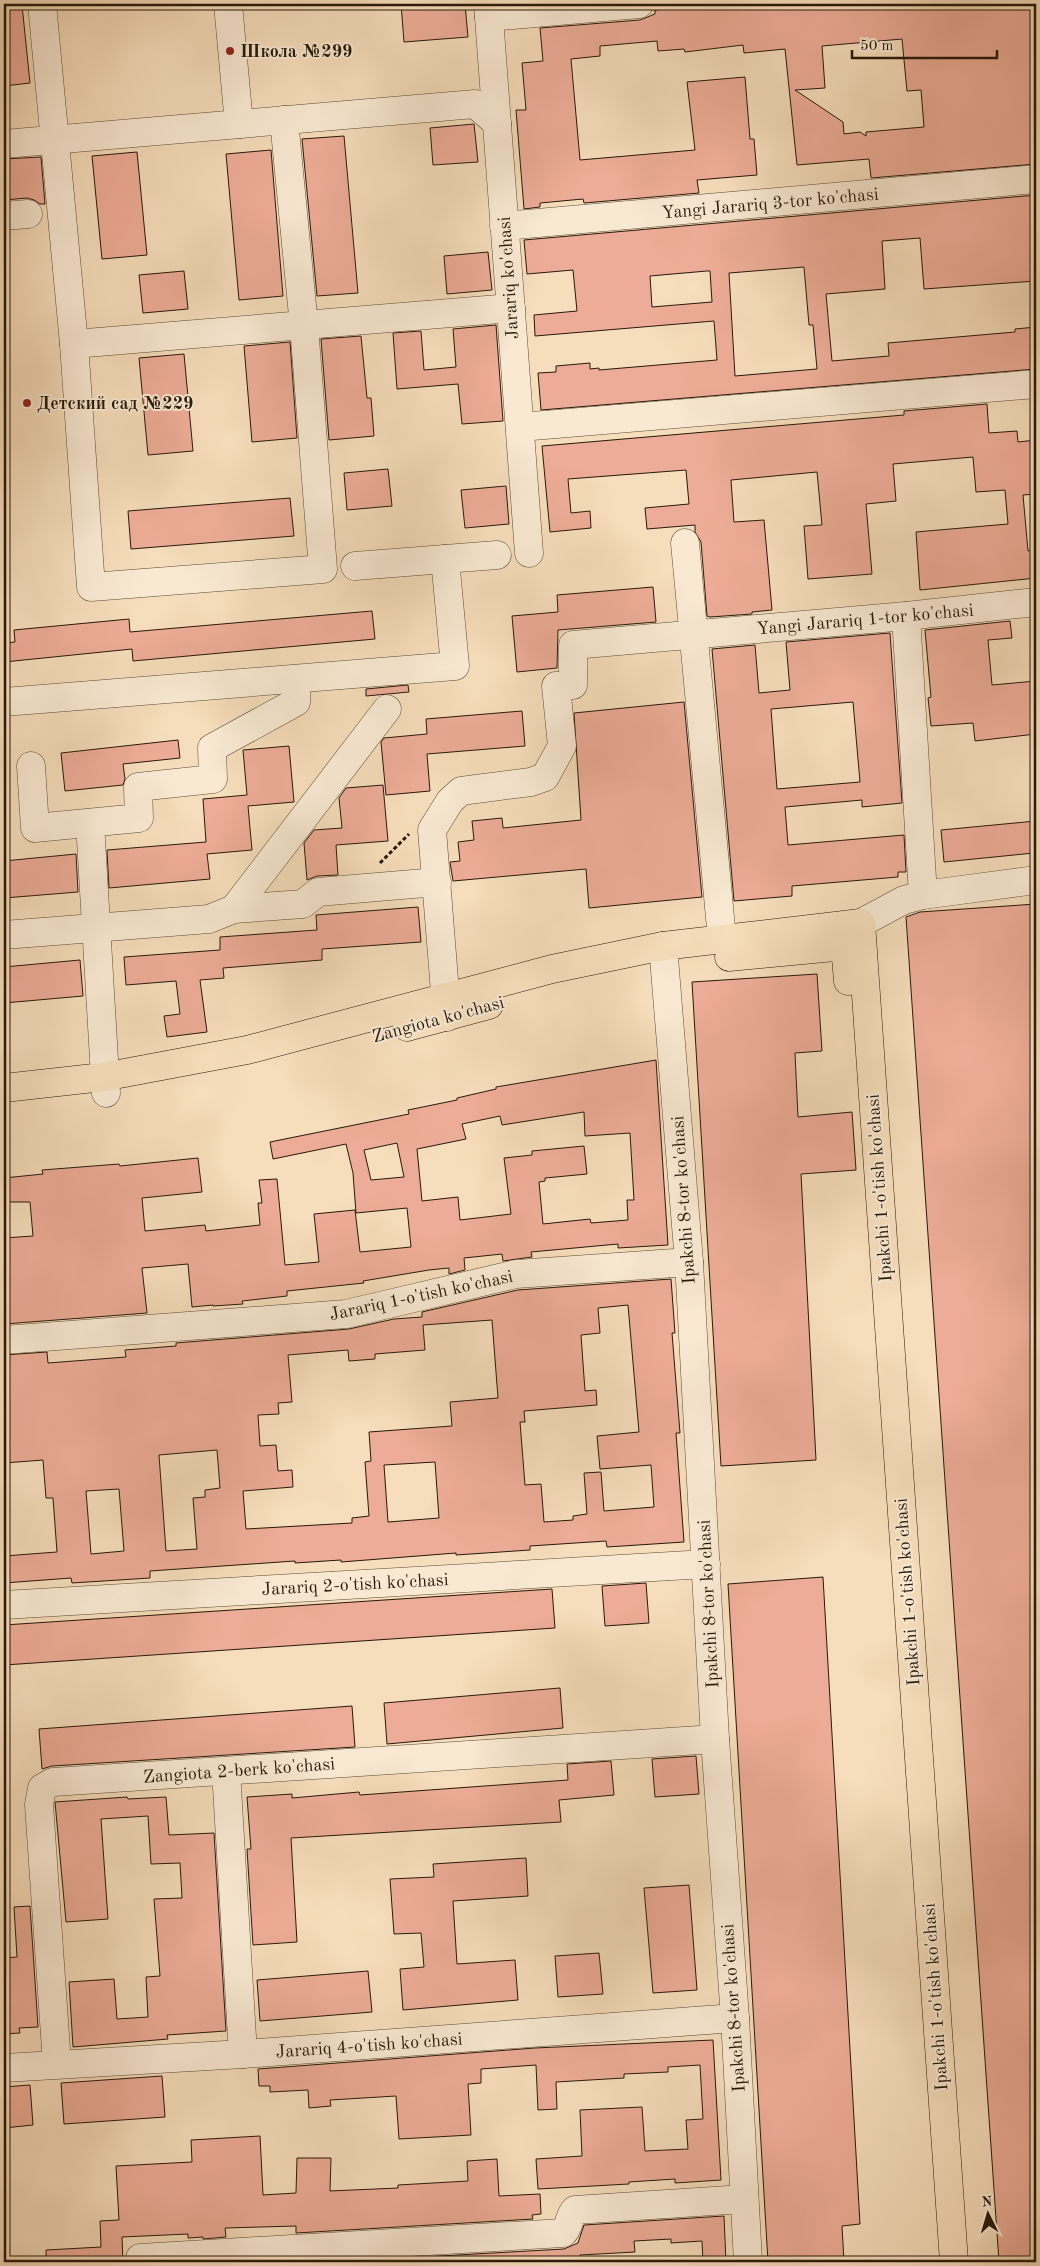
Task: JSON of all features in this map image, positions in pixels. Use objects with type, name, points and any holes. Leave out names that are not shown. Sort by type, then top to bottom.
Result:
[{"type":"main road","name":"Zangiota ko'chasi","points":[[664,954],[722,939],[861,923]]},
{"type":"main road","name":"Ipakchi 1-o'tish ko'chasi","points":[[861,923],[954,2262]]},
{"type":"main road","name":"Zangiota ko'chasi","points":[[4,1105],[105,1085],[248,1050],[446,1007],[552,969],[664,954],[845,946]]},
{"type":"main road","name":"Ipakchi 1-o'tish ko'chasi","points":[[845,946],[937,2262]]},
{"type":"main road","name":"Zangiota ko'chasi","points":[[4,1088],[105,1085]]},
{"type":"street","points":[[42,4],[74,344],[91,587],[323,569],[304,326],[284,120]]},
{"type":"street","points":[[228,4],[239,124]]},
{"type":"street","points":[[488,10],[639,4]]},
{"type":"street","name":"Jarariq ko'chasi","points":[[488,10],[529,553]]},
{"type":"street","points":[[475,104],[493,79]]},
{"type":"street","points":[[4,144],[475,104],[497,123]]},
{"type":"street","name":"Yangi Jarariq 3-tor ko'chasi","points":[[504,226],[1036,179]]},
{"type":"street","points":[[74,344],[511,308]]},
{"type":"street","points":[[520,427],[1036,384]]},
{"type":"street","points":[[685,543],[722,939]]},
{"type":"street","points":[[355,566],[497,555]]},
{"type":"street","points":[[4,702],[455,666],[445,559]]},
{"type":"street","name":"Yangi Jarariq 1-tor ko'chasi","points":[[432,830],[450,801],[461,791],[471,788],[531,782],[545,777],[562,746],[556,686],[573,684],[573,645],[906,616],[1036,602]]},
{"type":"street","points":[[906,616],[923,895]]},
{"type":"street","points":[[31,766],[35,828],[139,818],[138,787],[213,779],[212,748],[296,702],[296,679]]},
{"type":"street","points":[[234,909],[387,709]]},
{"type":"street","points":[[90,823],[105,1085]]},
{"type":"street","points":[[432,830],[446,1007]]},
{"type":"street","name":"Zangiota ko'chasi","points":[[845,946],[861,923],[904,900],[923,895],[1036,880]]},
{"type":"street","points":[[4,935],[209,919],[234,909],[303,904],[318,892],[437,882]]},
{"type":"street","name":"Ipakchi 8-tor ko'chasi","points":[[664,954],[689,1262],[715,1739],[735,2018],[748,2262]]},
{"type":"street","name":"Jarariq 1-o'tish ko'chasi","points":[[4,1340],[346,1314],[516,1274],[689,1262]]},
{"type":"street","name":"Jarariq 2-o'tish ko'chasi","points":[[4,1605],[706,1564]]},
{"type":"street","name":"Zangiota 2-berk ko'chasi","points":[[57,2064],[39,1806],[42,1788],[53,1782],[715,1739]]},
{"type":"street","points":[[226,1771],[243,2054]]},
{"type":"street","name":"Jarariq 4-o'tish ko'chasi","points":[[4,2068],[243,2054],[735,2018]]},
{"type":"street","points":[[140,2258],[563,2233],[567,2229],[572,2213],[575,2210],[744,2198]]},
{"type":"path","points":[[379,864],[411,832],[432,830]]},
{"type":"building","points":[[401,4],[465,4],[468,37],[404,42]]},
{"type":"building","points":[[723,4],[1036,4],[1036,164],[871,178],[869,159],[797,165],[785,49],[744,53],[743,45],[685,52],[684,49],[658,51],[657,41],[600,46],[600,56],[571,59],[580,160],[695,150],[687,82],[745,77],[750,139],[754,139],[757,175],[697,180],[699,193],[584,203],[583,199],[540,203],[540,207],[524,209],[516,110],[526,110],[522,63],[543,61],[540,28],[640,20],[655,14],[655,10]],"holes":[[[902,39],[907,91],[921,90],[924,127],[866,132],[866,136],[860,132],[844,134],[843,122],[795,90],[825,88],[822,46]]]},
{"type":"building","points":[[22,5],[30,83],[4,86],[4,7]]},
{"type":"building","points":[[474,124],[478,162],[433,165],[430,128]]},
{"type":"building","points":[[344,136],[358,293],[317,296],[302,139]]},
{"type":"building","points":[[271,150],[283,296],[239,300],[226,154]]},
{"type":"building","points":[[137,152],[147,255],[102,259],[92,156]]},
{"type":"building","points":[[41,157],[45,204],[40,204],[27,198],[4,200],[4,159]]},
{"type":"building","points":[[1036,195],[1036,281],[924,289],[920,238],[882,241],[885,289],[826,294],[832,361],[889,356],[888,343],[1015,332],[1015,329],[1036,327],[1036,369],[541,410],[538,373],[556,372],[556,366],[590,363],[590,369],[599,368],[599,370],[717,360],[714,321],[535,336],[534,315],[577,311],[573,270],[527,274],[524,240]],"holes":[[[804,267],[809,325],[813,325],[817,369],[735,376],[729,273]],[[710,271],[712,302],[652,307],[650,276]]]},
{"type":"building","points":[[488,252],[492,290],[447,294],[444,256]]},
{"type":"building","points":[[184,271],[188,309],[143,313],[139,275]]},
{"type":"building","points":[[496,325],[503,421],[462,424],[458,384],[397,389],[393,333],[421,331],[424,370],[456,367],[453,329]]},
{"type":"building","points":[[361,336],[367,398],[371,398],[374,436],[329,440],[321,339]]},
{"type":"building","points":[[290,342],[297,438],[252,442],[244,346]]},
{"type":"building","points":[[184,354],[193,451],[148,455],[139,358]]},
{"type":"building","points":[[987,404],[989,433],[1017,431],[1018,442],[1036,440],[1035,494],[1023,495],[1028,551],[1036,550],[1036,578],[920,590],[916,532],[1008,524],[1005,490],[976,492],[973,457],[893,464],[896,501],[866,504],[872,574],[808,579],[804,526],[822,525],[817,472],[731,480],[734,522],[764,520],[772,610],[752,612],[752,614],[707,616],[701,542],[695,532],[695,525],[647,529],[645,508],[689,504],[686,470],[568,479],[571,513],[590,511],[591,528],[550,532],[542,446],[904,415],[904,411]]},
{"type":"building","points":[[388,469],[392,506],[347,510],[344,473]]},
{"type":"building","points":[[506,486],[509,524],[465,528],[461,490]]},
{"type":"building","points":[[290,498],[294,536],[131,549],[128,511]]},
{"type":"building","points":[[653,587],[656,622],[558,630],[557,668],[517,672],[512,616],[558,612],[557,595]]},
{"type":"building","points":[[372,611],[375,639],[133,661],[132,649],[4,662],[4,643],[15,642],[14,630],[129,619],[130,632]]},
{"type":"building","points":[[1010,621],[1012,638],[988,640],[992,685],[1036,681],[1036,734],[975,741],[973,723],[931,726],[928,698],[931,697],[925,630]]},
{"type":"building","points":[[890,633],[902,803],[862,807],[862,800],[785,807],[788,845],[904,835],[906,872],[898,872],[898,877],[792,886],[792,896],[734,901],[712,649],[755,645],[759,693],[790,690],[786,642]],"holes":[[[853,702],[860,782],[777,789],[771,709]]]},
{"type":"building","points":[[408,685],[409,692],[366,696],[366,689]]},
{"type":"building","points":[[684,702],[702,897],[589,908],[586,869],[453,881],[450,862],[460,861],[458,842],[474,840],[472,821],[502,818],[503,828],[581,820],[574,713]]},
{"type":"building","points":[[522,711],[525,746],[427,754],[430,791],[386,795],[381,742],[384,738],[427,734],[426,719]]},
{"type":"building","points":[[178,740],[180,758],[123,764],[125,779],[123,785],[65,791],[61,753]]},
{"type":"building","points":[[289,746],[294,802],[248,806],[252,850],[207,854],[210,879],[109,888],[107,850],[206,842],[203,799],[247,795],[243,750]]},
{"type":"building","points":[[383,785],[388,841],[336,845],[338,875],[317,876],[307,880],[304,843],[314,830],[342,828],[339,798],[346,788]]},
{"type":"building","points":[[1036,821],[1036,850],[1033,850],[1034,853],[944,862],[941,830]]},
{"type":"building","points":[[76,854],[78,892],[4,898],[4,861]]},
{"type":"building","points":[[1036,904],[1036,2262],[999,2262],[906,917],[920,912]]},
{"type":"building","points":[[418,907],[421,942],[322,949],[322,960],[223,968],[224,978],[200,980],[207,1032],[167,1037],[164,1016],[180,1014],[176,981],[126,985],[124,957],[220,950],[220,937],[317,930],[316,915]]},
{"type":"building","points":[[80,960],[83,996],[4,1003],[4,967]]},
{"type":"building","points":[[817,974],[822,1051],[795,1053],[798,1117],[852,1112],[856,1170],[801,1174],[816,1460],[721,1466],[692,982]]},
{"type":"building","points":[[656,1060],[668,1245],[618,1248],[618,1244],[531,1252],[532,1257],[503,1261],[502,1254],[464,1258],[465,1270],[449,1274],[449,1268],[429,1270],[363,1281],[364,1283],[287,1291],[287,1296],[242,1301],[243,1304],[192,1307],[188,1264],[142,1268],[147,1313],[4,1324],[4,1238],[33,1236],[30,1202],[4,1202],[4,1178],[43,1174],[42,1170],[119,1164],[120,1166],[198,1158],[202,1192],[142,1198],[145,1231],[205,1225],[206,1231],[260,1225],[258,1203],[262,1203],[259,1180],[277,1179],[285,1265],[319,1262],[314,1214],[355,1210],[360,1252],[411,1247],[407,1208],[356,1213],[353,1173],[346,1144],[273,1159],[270,1142],[409,1114],[408,1110],[457,1100],[457,1098],[496,1089],[496,1087]],"holes":[[[584,1112],[585,1136],[630,1133],[634,1200],[627,1200],[628,1220],[591,1223],[590,1219],[543,1224],[539,1182],[545,1181],[545,1178],[587,1174],[584,1146],[532,1151],[532,1155],[504,1158],[511,1214],[460,1220],[458,1197],[422,1201],[417,1149],[466,1139],[462,1124],[500,1116],[502,1125]],[[397,1143],[404,1177],[371,1180],[364,1150]]]},
{"type":"building","points":[[671,1279],[675,1333],[672,1333],[680,1433],[676,1433],[684,1542],[607,1547],[606,1541],[530,1546],[530,1550],[456,1555],[456,1553],[341,1562],[341,1560],[295,1563],[295,1561],[150,1571],[150,1578],[72,1583],[71,1578],[4,1583],[4,1556],[57,1552],[53,1498],[46,1498],[43,1460],[4,1463],[4,1355],[47,1352],[48,1363],[126,1357],[125,1350],[176,1346],[176,1343],[349,1329],[394,1319],[422,1317],[422,1312],[518,1290]],"holes":[[[628,1305],[639,1432],[597,1436],[600,1469],[651,1465],[654,1507],[604,1511],[601,1472],[584,1473],[587,1514],[573,1516],[573,1520],[544,1522],[541,1484],[525,1485],[520,1422],[525,1422],[524,1411],[597,1405],[596,1390],[585,1391],[581,1335],[600,1333],[598,1308]],[[492,1320],[498,1398],[450,1402],[452,1426],[369,1432],[371,1461],[365,1462],[369,1516],[352,1518],[352,1523],[246,1529],[243,1491],[293,1487],[292,1470],[278,1471],[276,1445],[260,1446],[258,1415],[279,1414],[278,1403],[292,1402],[288,1355],[348,1350],[349,1361],[375,1359],[375,1354],[425,1350],[423,1325]],[[217,1450],[220,1488],[205,1490],[205,1497],[193,1498],[197,1549],[166,1551],[159,1455]],[[435,1462],[439,1518],[388,1522],[384,1465]],[[119,1489],[124,1551],[91,1554],[86,1491]]]},
{"type":"building","points":[[823,1577],[860,2224],[842,2226],[844,2262],[768,2262],[728,1584]]},
{"type":"building","points":[[646,1583],[649,1623],[605,1626],[602,1586]]},
{"type":"building","points":[[552,1589],[555,1628],[4,1665],[4,1625]]},
{"type":"building","points":[[560,1688],[563,1728],[387,1744],[384,1703]]},
{"type":"building","points":[[352,1706],[355,1747],[52,1766],[42,1769],[39,1729]]},
{"type":"building","points":[[696,1756],[699,1794],[655,1797],[652,1759]]},
{"type":"building","points":[[611,1761],[614,1795],[559,1800],[561,1822],[291,1838],[297,1942],[253,1945],[247,1849],[251,1849],[247,1797],[292,1794],[292,1798],[359,1792],[360,1795],[568,1780],[567,1764]]},
{"type":"building","points":[[127,1797],[128,1799],[166,1797],[169,1835],[214,1833],[226,2031],[167,2035],[168,2039],[73,2047],[69,1982],[114,1979],[117,2019],[148,2017],[146,1977],[160,1976],[154,1899],[182,1898],[180,1863],[151,1864],[148,1816],[101,1819],[108,1919],[66,1922],[55,1802]]},
{"type":"building","points":[[526,1858],[528,1896],[453,1901],[457,1964],[515,1960],[518,2000],[403,2010],[400,1969],[424,1967],[421,1933],[394,1934],[390,1879],[434,1877],[433,1864]]},
{"type":"building","points":[[689,1885],[697,1990],[653,1993],[644,1888]]},
{"type":"building","points":[[30,1906],[38,2027],[19,2028],[20,2033],[4,2034],[4,1958],[17,1957],[14,1907]]},
{"type":"building","points":[[599,1953],[603,1994],[558,1997],[555,1956]]},
{"type":"building","points":[[368,1971],[372,2012],[260,2021],[257,1980]]},
{"type":"building","points":[[713,2040],[721,2180],[675,2183],[675,2179],[629,2182],[629,2184],[538,2189],[536,2159],[582,2156],[580,2110],[642,2107],[645,2151],[688,2149],[686,2120],[703,2119],[700,2065],[668,2067],[668,2072],[624,2074],[624,2078],[556,2082],[557,2109],[538,2110],[536,2065],[481,2069],[481,2083],[468,2084],[471,2135],[399,2139],[396,2096],[330,2100],[331,2106],[309,2108],[308,2090],[270,2092],[270,2086],[259,2086],[258,2069],[535,2048]]},
{"type":"building","points":[[162,2076],[165,2117],[64,2124],[61,2083]]},
{"type":"building","points":[[30,2085],[33,2125],[4,2128],[4,2087]]},
{"type":"building","points":[[260,2136],[263,2195],[296,2193],[297,2158],[331,2158],[330,2191],[398,2188],[398,2185],[468,2181],[467,2161],[497,2159],[499,2196],[540,2194],[541,2214],[532,2215],[533,2219],[296,2233],[296,2226],[225,2228],[226,2237],[203,2239],[203,2237],[188,2238],[188,2234],[122,2237],[123,2262],[46,2262],[46,2250],[101,2247],[100,2221],[119,2220],[116,2166],[192,2162],[191,2140]]},
{"type":"building","points":[[724,2216],[726,2262],[703,2262],[702,2241],[671,2243],[671,2239],[634,2241],[635,2252],[580,2255],[581,2262],[333,2262],[564,2249],[578,2243],[584,2225]]},
{"type":"place","name":"Школа №299","points":[[230,51]]},
{"type":"place","name":"Детский сад №229","points":[[27,403]]}]
